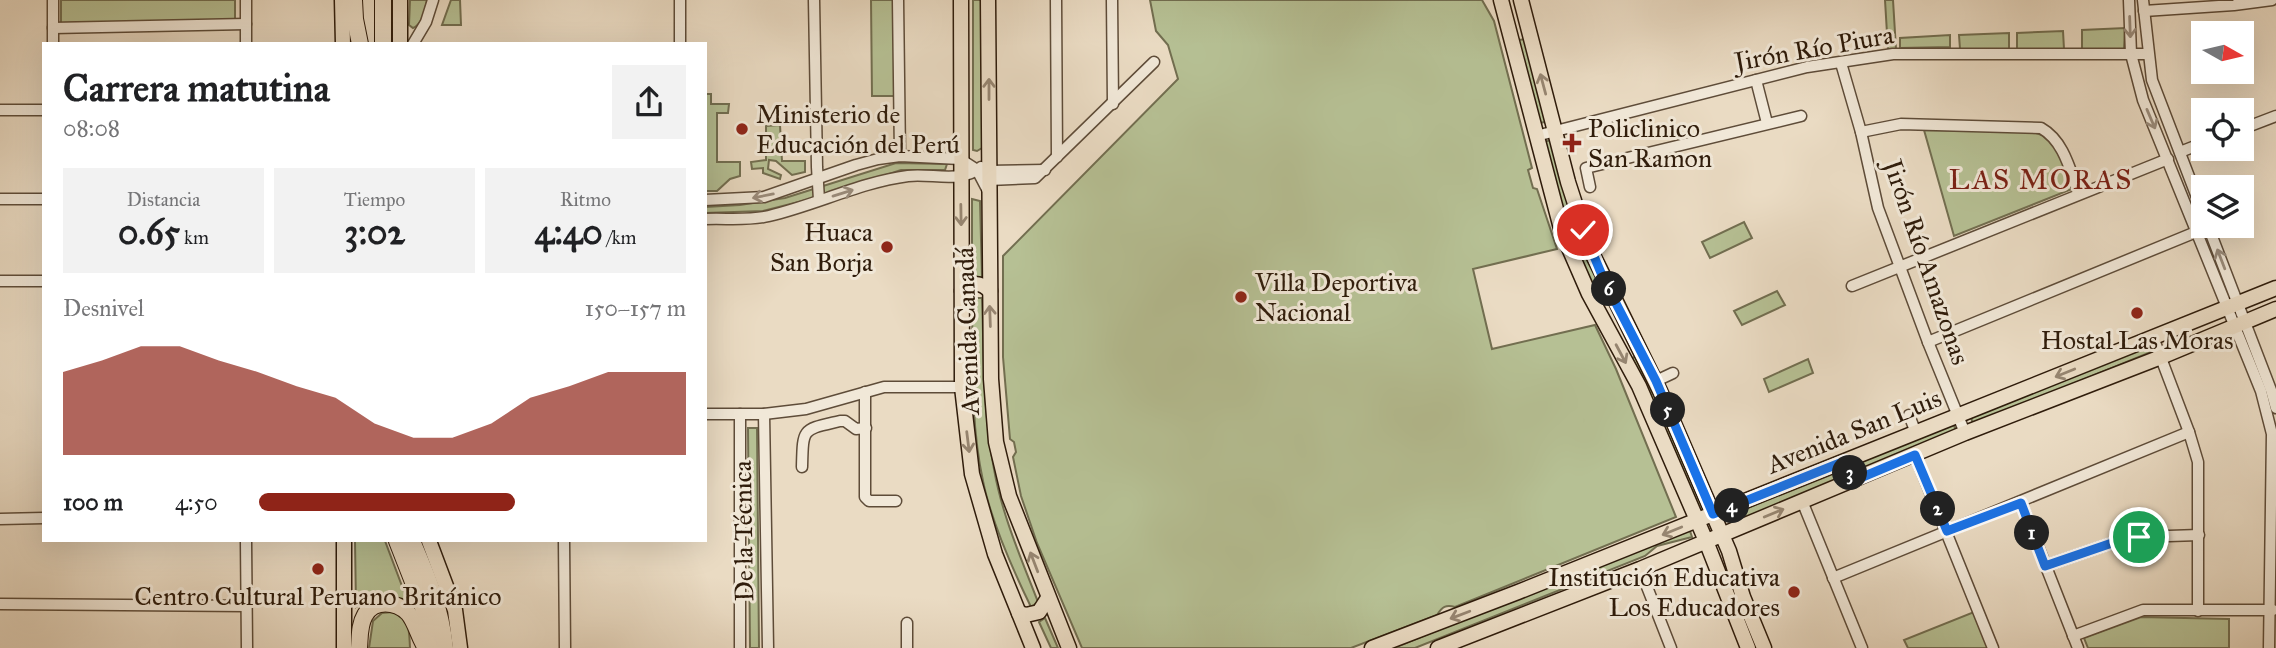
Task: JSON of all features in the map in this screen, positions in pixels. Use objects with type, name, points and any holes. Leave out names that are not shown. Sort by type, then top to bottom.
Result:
[{"type":"highway","points":[[354,0],[361,42]]},
{"type":"highway","points":[[361,42],[362,0]]},
{"type":"highway","points":[[383,0],[383,42]]},
{"type":"highway","points":[[397,542],[424,610],[428,648]]},
{"type":"highway","points":[[412,542],[436,597],[445,648]]},
{"type":"highway","points":[[359,648],[363,617],[370,608],[387,603],[410,614],[428,648]]},
{"type":"main road","points":[[342,0],[343,42]]},
{"type":"main road","points":[[400,0],[400,42]]},
{"type":"main road","name":"Avenida Canadá","points":[[961,0],[962,387],[972,474],[995,554],[1033,648]]},
{"type":"main road","name":"Avenida Canadá","points":[[988,0],[989,152],[986,179],[990,379],[996,442],[1009,496],[1069,648]]},
{"type":"main road","points":[[1501,0],[1562,232],[1573,260],[1639,386],[1706,541],[1748,648]]},
{"type":"main road","points":[[1521,0],[1568,182],[1589,247],[1656,381],[1722,534],[1764,648]]},
{"type":"main road","points":[[1509,33],[1528,28]]},
{"type":"main road","points":[[962,292],[974,283],[990,291]]},
{"type":"main road","name":"Avenida San Luis","points":[[1372,648],[1697,521],[2276,288]]},
{"type":"main road","name":"Avenida San Luis","points":[[1438,648],[1640,569],[1965,433],[2276,309]]},
{"type":"main road","points":[[1605,323],[1622,314]]},
{"type":"main road","points":[[1845,461],[1853,481]]},
{"type":"main road","points":[[344,542],[344,648]]},
{"type":"main road","points":[[429,542],[455,610],[460,648]]},
{"type":"main road","points":[[1019,613],[1026,615],[1039,612],[1048,598]]},
{"type":"street","points":[[52,0],[53,42]]},
{"type":"street","points":[[246,0],[246,42]]},
{"type":"street","points":[[414,42],[426,22],[433,0]]},
{"type":"street","points":[[680,0],[680,42]]},
{"type":"street","points":[[814,0],[819,200]]},
{"type":"street","points":[[898,0],[901,156]]},
{"type":"street","points":[[1056,0],[1057,157]]},
{"type":"street","points":[[1112,0],[1113,104]]},
{"type":"street","points":[[2129,0],[2131,54],[2143,100],[2191,219]]},
{"type":"street","points":[[2191,181],[2152,80],[2147,54],[2144,5],[2234,5],[2272,0]]},
{"type":"street","points":[[53,28],[246,24]]},
{"type":"street","name":"Jirón Río Piura","points":[[1536,135],[1807,67],[1893,54],[2147,54]]},
{"type":"street","points":[[707,219],[768,216],[891,178],[1035,178],[1154,62]]},
{"type":"street","name":"Jirón Río Amazonas","points":[[1841,63],[1861,132],[1878,208],[1965,433]]},
{"type":"street","points":[[1756,80],[1767,123]]},
{"type":"street","points":[[0,110],[42,110]]},
{"type":"street","points":[[1568,182],[1588,182],[1586,168],[1801,116]]},
{"type":"street","points":[[2254,124],[2276,116]]},
{"type":"street","points":[[1861,132],[1901,124],[2041,128],[2059,145],[2079,194]]},
{"type":"street","points":[[2180,152],[2191,148]]},
{"type":"street","points":[[707,200],[764,197],[878,159],[901,156],[960,159],[986,179]]},
{"type":"street","points":[[1852,286],[2168,159]]},
{"type":"street","points":[[0,199],[42,199]]},
{"type":"street","points":[[1928,342],[2191,234]]},
{"type":"street","points":[[2199,238],[2239,323],[2272,434],[2272,610],[2269,648]]},
{"type":"street","points":[[2212,238],[2232,306]]},
{"type":"street","points":[[0,281],[42,281]]},
{"type":"street","points":[[2239,323],[2274,389],[2276,408]]},
{"type":"street","points":[[2153,337],[2189,432],[2197,462],[2198,611]]},
{"type":"street","points":[[1656,381],[1673,373]]},
{"type":"street","points":[[707,414],[764,414],[806,408],[884,387],[962,387]]},
{"type":"street","points":[[865,392],[865,497],[869,501],[896,501]]},
{"type":"street","name":"De la Técnica","points":[[740,414],[740,648]]},
{"type":"street","name":"De la Técnica","points":[[764,414],[768,648]]},
{"type":"street","points":[[1909,415],[1916,433]]},
{"type":"street","points":[[802,467],[803,440],[805,433],[811,428],[845,421],[856,429],[866,428]]},
{"type":"street","points":[[1833,578],[2189,432]]},
{"type":"street","points":[[1915,455],[1993,648]]},
{"type":"street","points":[[1802,502],[1862,648]]},
{"type":"street","points":[[2021,503],[2078,648]]},
{"type":"street","points":[[0,519],[42,518]]},
{"type":"street","points":[[2045,566],[2112,543],[2139,537],[2199,535]]},
{"type":"street","points":[[246,542],[247,648]]},
{"type":"street","points":[[565,542],[565,648]]},
{"type":"street","points":[[1640,569],[1671,648]]},
{"type":"street","points":[[0,604],[247,606]]},
{"type":"street","points":[[2073,636],[2143,610],[2272,610]]},
{"type":"street","points":[[907,623],[907,648]]},
{"type":"green space","points":[[61,0],[235,0],[235,21],[61,23]]},
{"type":"green space","points":[[410,0],[427,0],[421,20],[413,28],[409,25]]},
{"type":"green space","points":[[451,0],[460,0],[461,25],[442,25]]},
{"type":"green space","points":[[871,0],[894,0],[894,96],[872,96]]},
{"type":"green space","points":[[973,0],[982,0],[982,148],[977,151],[973,150]]},
{"type":"green space","name":"Villa Deportiva Nacional","points":[[1150,0],[1482,0],[1494,21],[1532,168],[1528,170],[1557,249],[1473,269],[1492,349],[1595,325],[1616,369],[1676,517],[1455,607],[1444,607],[1437,615],[1351,648],[1082,648],[1037,543],[1021,496],[1013,457],[1016,452],[1014,442],[1010,439],[1003,357],[1003,256],[1178,79],[1168,45],[1156,31]]},
{"type":"green space","points":[[1885,0],[1893,0],[1896,49],[1888,50]]},
{"type":"green space","points":[[2125,28],[2124,49],[2082,49],[2082,30]]},
{"type":"green space","points":[[2063,31],[2064,49],[2017,50],[2017,33]]},
{"type":"green space","points":[[2009,33],[2009,49],[1960,49],[1959,35]]},
{"type":"green space","points":[[1950,35],[1950,47],[1900,48],[1900,38]]},
{"type":"green space","points":[[1526,39],[1548,121],[1537,124],[1518,40]]},
{"type":"green space","points":[[707,94],[711,94],[711,104],[729,104],[728,113],[717,113],[717,162],[740,162],[740,176],[730,179],[717,191],[707,191]]},
{"type":"green space","points":[[780,125],[782,161],[805,161],[805,172],[792,175],[776,161],[769,160],[768,169],[781,175],[780,179],[763,173],[763,168],[752,169],[751,162],[766,160],[766,126]]},
{"type":"green space","points":[[1924,130],[2033,132],[2042,135],[2060,154],[2072,189],[1954,236]]},
{"type":"green space","points":[[1553,139],[1605,292],[1598,296],[1571,240],[1542,143]]},
{"type":"green space","points":[[896,163],[947,164],[945,170],[901,170],[826,195],[763,211],[707,213],[707,207],[785,198]]},
{"type":"green space","points":[[972,199],[980,201],[982,278],[972,277]]},
{"type":"green space","points":[[1744,222],[1752,238],[1710,258],[1702,242]]},
{"type":"green space","points":[[1777,291],[1785,305],[1742,325],[1734,311]]},
{"type":"green space","points":[[972,298],[982,298],[986,405],[997,486],[1038,602],[1031,607],[997,529],[983,481],[974,413]]},
{"type":"green space","points":[[2151,345],[2151,352],[1975,424],[1972,421],[1971,417]]},
{"type":"green space","points":[[1638,355],[1710,512],[1698,517],[1631,359]]},
{"type":"green space","points":[[1808,359],[1813,373],[1769,392],[1764,379]]},
{"type":"green space","points":[[1952,421],[1956,430],[1858,471],[1853,463]]},
{"type":"green space","points":[[748,428],[757,428],[759,648],[750,648]]},
{"type":"green space","points":[[1836,471],[1839,479],[1734,522],[1731,515]]},
{"type":"green space","points":[[1689,528],[1692,537],[1657,546],[1645,556],[1415,648],[1394,648]]},
{"type":"green space","points":[[355,542],[385,542],[408,602],[381,598],[369,600],[356,607]]},
{"type":"green space","points":[[393,612],[406,622],[410,648],[369,648],[373,621],[382,613]]},
{"type":"green space","points":[[1974,612],[1988,648],[1908,648],[1904,640]]},
{"type":"green space","points":[[2141,617],[2229,619],[2229,648],[2088,648],[2084,638]]},
{"type":"green space","points":[[1045,618],[1058,648],[1051,648],[1039,622]]},
{"type":"place","name":"Ministerio de Educación del Perú","points":[[742,129]]},
{"type":"place","name":"Policlinico San Ramon","points":[[1572,143]]},
{"type":"place","name":"Huaca San Borja","points":[[887,247]]},
{"type":"place","name":"Villa Deportiva Nacional","points":[[1241,297]]},
{"type":"place","name":"Hostal Las Moras","points":[[2137,313]]},
{"type":"place","name":"Centro Cultural Peruano Británico","points":[[318,569]]},
{"type":"place","name":"Institución Educativa Los Educadores","points":[[1794,592]]},
{"type":"district","name":"LAS MORAS","points":[[2041,179]]},
{"type":"route","points":[[1583,230],[1604,280],[1656,381],[1713,514],[1845,461],[1853,481],[1915,455],[1947,531],[2021,503],[2045,566],[2112,543],[2139,537]]}]
